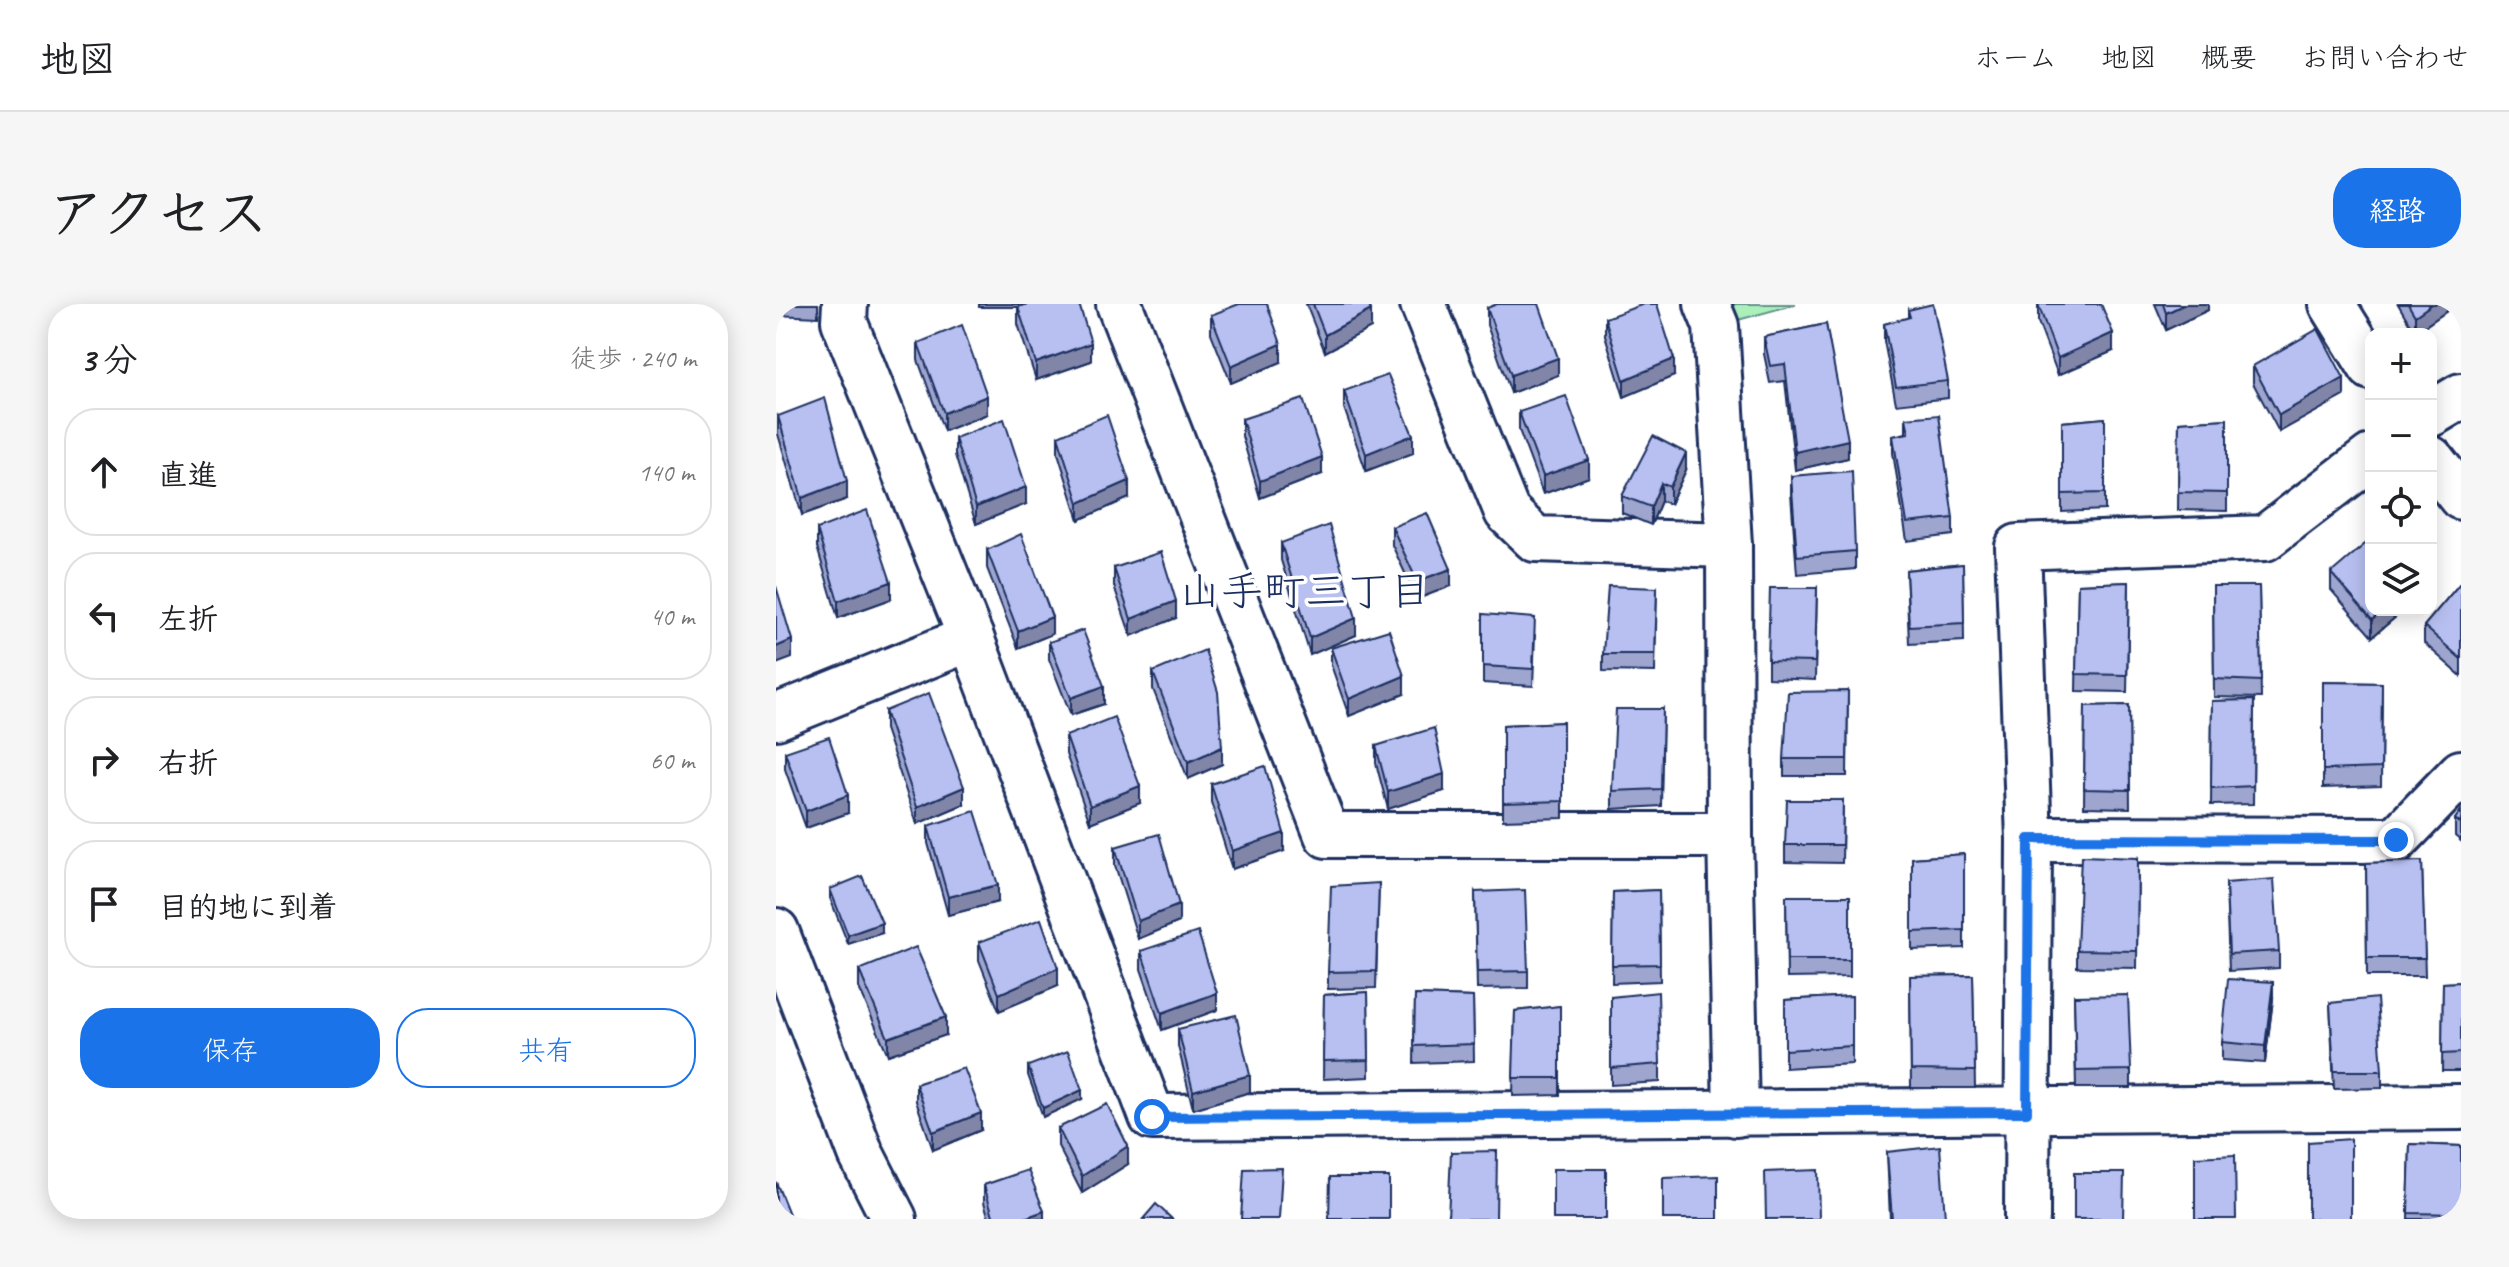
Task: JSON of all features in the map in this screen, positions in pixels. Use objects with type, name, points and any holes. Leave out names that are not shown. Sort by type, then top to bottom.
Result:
[{"type":"street","points":[[845,304],[844,321],[971,638],[1152,1117],[2461,1107]]},
{"type":"street","points":[[1119,304],[1327,835],[1730,835]]},
{"type":"street","points":[[1423,304],[1507,512],[1535,539],[1729,545]]},
{"type":"street","points":[[1707,304],[1716,326],[1729,545],[1730,835],[1736,1114]]},
{"type":"street","points":[[2332,304],[2365,357]]},
{"type":"street","points":[[2437,410],[2461,396]]},
{"type":"street","points":[[2027,1219],[2029,839],[2018,547],[2265,538],[2365,462]]},
{"type":"street","points":[[2437,467],[2461,497]]},
{"type":"street","points":[[776,717],[971,638]]},
{"type":"street","points":[[2029,839],[2396,840],[2461,773]]},
{"type":"street","points":[[776,931],[861,1154],[894,1219]]},
{"type":"green space","points":[[1707,304],[1796,304],[1716,326]]},
{"type":"building","points":[[1028,304],[1079,304],[1091,343],[1036,363],[1018,307]]},
{"type":"building","points":[[1239,304],[1267,304],[1281,344],[1231,366],[1211,315]]},
{"type":"building","points":[[1313,304],[1368,304],[1371,310],[1325,335]]},
{"type":"building","points":[[1497,304],[1539,304],[1558,358],[1511,375],[1487,308]]},
{"type":"building","points":[[1644,304],[1657,304],[1674,359],[1624,380],[1605,318]]},
{"type":"building","points":[[1933,304],[1948,381],[1896,387],[1884,324],[1910,317],[1908,310]]},
{"type":"building","points":[[2038,304],[2101,304],[2113,333],[2058,358]]},
{"type":"building","points":[[2163,304],[2185,304],[2166,313]]},
{"type":"building","points":[[2408,304],[2432,304],[2415,316]]},
{"type":"building","points":[[1826,324],[1848,440],[1795,452],[1785,364],[1770,366],[1764,337]]},
{"type":"building","points":[[962,325],[987,396],[944,413],[918,343]]},
{"type":"building","points":[[2318,329],[2344,378],[2279,415],[2253,366]]},
{"type":"building","points":[[1388,375],[1413,435],[1366,454],[1344,391]]},
{"type":"building","points":[[1566,396],[1589,460],[1543,476],[1519,412]]},
{"type":"building","points":[[825,398],[847,481],[802,498],[778,416]]},
{"type":"building","points":[[1303,399],[1322,457],[1260,481],[1242,419]]},
{"type":"building","points":[[1107,415],[1129,481],[1079,503],[1058,436]]},
{"type":"building","points":[[1939,415],[1953,518],[1907,523],[1893,436],[1909,433],[1906,418]]},
{"type":"building","points":[[2105,418],[2105,493],[2062,494],[2062,422]]},
{"type":"building","points":[[1004,419],[1026,487],[976,507],[955,438]]},
{"type":"building","points":[[2227,419],[2227,493],[2178,492],[2179,422]]},
{"type":"building","points":[[1653,436],[1686,453],[1670,487],[1661,483],[1651,507],[1622,496]]},
{"type":"building","points":[[1852,471],[1855,551],[1797,556],[1791,476]]},
{"type":"building","points":[[867,510],[891,582],[838,601],[817,529]]},
{"type":"building","points":[[1427,513],[1451,569],[1417,581],[1392,527]]},
{"type":"building","points":[[1329,525],[1356,618],[1310,638],[1281,543]]},
{"type":"building","points":[[1021,534],[1052,617],[1018,631],[987,550]]},
{"type":"building","points":[[2365,544],[2365,612],[2331,573]]},
{"type":"building","points":[[1161,552],[1176,601],[1131,619],[1114,568]]},
{"type":"building","points":[[1963,564],[1964,623],[1909,626],[1906,570]]},
{"type":"building","points":[[2129,582],[2127,675],[2076,674],[2078,584]]},
{"type":"building","points":[[2461,582],[2461,659],[2424,626],[2432,616],[2437,616],[2437,611]]},
{"type":"building","points":[[776,586],[792,640],[776,647]]},
{"type":"building","points":[[1608,586],[1657,588],[1655,654],[1603,654]]},
{"type":"building","points":[[2213,586],[2259,586],[2261,681],[2214,679]]},
{"type":"building","points":[[1770,588],[1817,588],[1815,662],[1768,661]]},
{"type":"building","points":[[1483,614],[1535,618],[1533,669],[1483,666]]},
{"type":"building","points":[[1083,630],[1104,686],[1071,698],[1049,642]]},
{"type":"building","points":[[1389,630],[1404,676],[1349,699],[1331,648]]},
{"type":"building","points":[[1205,650],[1218,692],[1222,747],[1188,762],[1153,672]]},
{"type":"building","points":[[2323,682],[2382,683],[2381,768],[2323,770]]},
{"type":"building","points":[[1848,691],[1847,759],[1784,759],[1788,692]]},
{"type":"building","points":[[929,693],[964,787],[917,807],[885,711]]},
{"type":"building","points":[[2254,700],[2253,786],[2211,788],[2212,701]]},
{"type":"building","points":[[2129,705],[2130,790],[2084,789],[2085,706]]},
{"type":"building","points":[[1616,709],[1663,709],[1661,789],[1612,791]]},
{"type":"building","points":[[1114,717],[1140,786],[1090,806],[1066,736]]},
{"type":"building","points":[[1563,722],[1563,801],[1503,803],[1503,725]]},
{"type":"building","points":[[1434,728],[1444,774],[1388,792],[1376,746]]},
{"type":"building","points":[[829,737],[848,795],[806,811],[785,752]]},
{"type":"building","points":[[1265,766],[1284,833],[1232,851],[1211,784]]},
{"type":"building","points":[[1787,800],[1843,800],[1842,845],[1785,845]]},
{"type":"building","points":[[975,811],[998,885],[948,897],[928,826]]},
{"type":"building","points":[[1159,834],[1179,905],[1138,921],[1115,847]]},
{"type":"building","points":[[1964,854],[1964,930],[1912,932],[1912,858]]},
{"type":"building","points":[[2081,856],[2138,858],[2137,951],[2077,950]]},
{"type":"building","points":[[2422,861],[2425,958],[2367,958],[2366,863]]},
{"type":"building","points":[[862,876],[882,923],[848,935],[830,889]]},
{"type":"building","points":[[2274,879],[2279,951],[2229,954],[2226,883]]},
{"type":"building","points":[[1379,883],[1376,971],[1328,972],[1331,886]]},
{"type":"building","points":[[1525,890],[1528,971],[1477,972],[1475,892]]},
{"type":"building","points":[[1659,890],[1660,964],[1612,965],[1613,892]]},
{"type":"building","points":[[1786,896],[1850,896],[1850,960],[1787,960]]},
{"type":"building","points":[[1041,919],[1058,968],[999,994],[979,942]]},
{"type":"building","points":[[1198,932],[1217,993],[1162,1013],[1141,951]]},
{"type":"building","points":[[916,947],[946,1017],[888,1038],[859,970]]},
{"type":"building","points":[[1973,975],[1975,1071],[1911,1070],[1910,976]]},
{"type":"building","points":[[2228,979],[2273,982],[2265,1046],[2222,1042]]},
{"type":"building","points":[[2461,982],[2461,1053],[2442,1054],[2443,983]]},
{"type":"building","points":[[1368,992],[1369,1060],[1323,1061],[1324,995]]},
{"type":"building","points":[[1658,992],[1660,1064],[1611,1068],[1611,997]]},
{"type":"building","points":[[1415,995],[1473,997],[1474,1044],[1414,1046]]},
{"type":"building","points":[[2128,995],[2131,1070],[2076,1071],[2074,996]]},
{"type":"building","points":[[1852,996],[1852,1046],[1785,1050],[1785,1000]]},
{"type":"building","points":[[2377,998],[2382,1071],[2334,1071],[2330,1003]]},
{"type":"building","points":[[1560,1006],[1560,1078],[1513,1078],[1515,1011]]},
{"type":"building","points":[[1236,1015],[1250,1075],[1193,1091],[1178,1029]]},
{"type":"building","points":[[1068,1051],[1082,1090],[1043,1108],[1028,1066]]},
{"type":"building","points":[[964,1068],[981,1113],[933,1132],[916,1084]]},
{"type":"building","points":[[1107,1104],[1128,1146],[1082,1176],[1058,1128]]},
{"type":"building","points":[[2351,1139],[2351,1219],[2308,1219],[2308,1142]]},
{"type":"building","points":[[2410,1144],[2461,1146],[2461,1214],[2408,1213]]},
{"type":"building","points":[[1940,1146],[1945,1218],[1892,1219],[1887,1152]]},
{"type":"building","points":[[1497,1151],[1496,1219],[1448,1219],[1451,1152]]},
{"type":"building","points":[[2235,1155],[2236,1219],[2195,1219],[2195,1157]]},
{"type":"building","points":[[1282,1168],[1279,1219],[1241,1219],[1244,1169]]},
{"type":"building","points":[[1553,1169],[1606,1169],[1606,1219],[1553,1219]]},
{"type":"building","points":[[1028,1170],[1044,1211],[1022,1219],[994,1219],[984,1185]]},
{"type":"building","points":[[1818,1170],[1819,1219],[1766,1219],[1765,1172]]},
{"type":"building","points":[[2074,1173],[2124,1173],[2123,1219],[2074,1219]]},
{"type":"building","points":[[1718,1176],[1718,1219],[1663,1219],[1663,1178]]},
{"type":"building","points":[[1330,1177],[1389,1177],[1389,1219],[1329,1219]]},
{"type":"building","points":[[776,1182],[791,1219],[776,1219]]},
{"type":"building","points":[[1156,1204],[1172,1219],[1143,1219]]},
{"type":"district","name":"山手町三丁目","points":[[1305,591]]},
{"type":"route","points":[[1152,1117],[2027,1112],[2029,839],[2396,840]]}]
